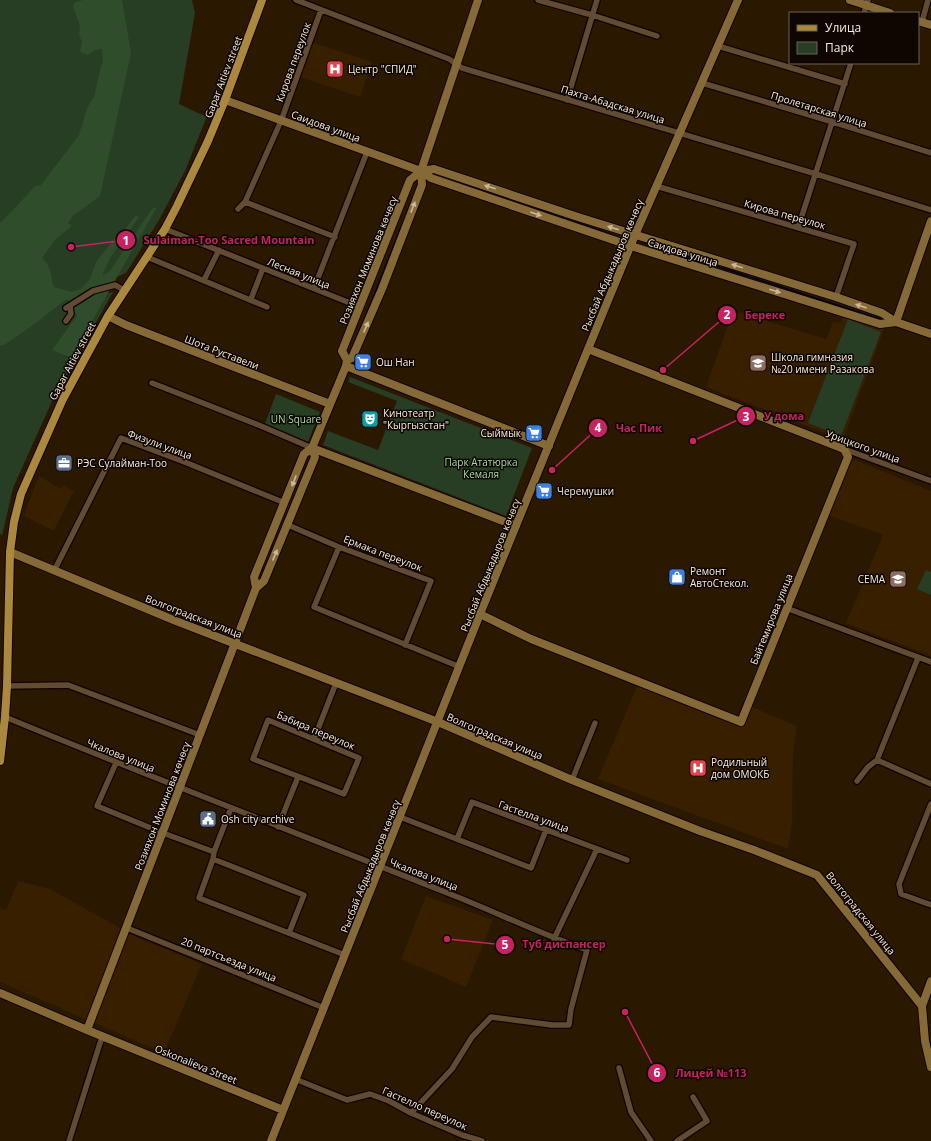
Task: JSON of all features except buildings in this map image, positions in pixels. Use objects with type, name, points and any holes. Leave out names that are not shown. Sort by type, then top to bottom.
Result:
[{"type":"main road","name":"Gapar Aitiev street","points":[[0,762],[7,686],[10,552],[17,508],[62,399],[108,316],[147,257],[177,206],[208,141],[225,100],[262,0]]},
{"type":"street","name":"Пахта-Абадская улица","points":[[296,0],[449,59],[462,68],[931,210]]},
{"type":"street","name":"Розияхон Моминова көчөсү","points":[[256,588],[254,577],[304,454],[312,448],[346,363],[352,358],[382,289],[422,185],[421,171],[478,0]]},
{"type":"street","points":[[538,0],[592,15],[657,36]]},
{"type":"street","points":[[567,100],[597,0]]},
{"type":"street","name":"Рысбай Абдыкадыров көчөсү","points":[[271,1141],[548,446],[635,234],[738,0]]},
{"type":"street","points":[[850,0],[887,12]]},
{"type":"street","points":[[928,0],[920,22],[931,25]]},
{"type":"street","name":"Кирова переулок","points":[[238,210],[245,202],[282,121],[321,10]]},
{"type":"street","points":[[718,46],[845,84]]},
{"type":"street","points":[[798,228],[845,84],[850,64]]},
{"type":"street","name":"Пролетарская улица","points":[[702,83],[931,153]]},
{"type":"street","name":"Саидова улица","points":[[225,100],[421,171],[431,178],[631,246],[880,324],[896,322]]},
{"type":"street","points":[[314,288],[367,152]]},
{"type":"street","name":"Саидова улица","points":[[421,171],[434,170],[836,297],[882,313],[896,322],[931,334]]},
{"type":"street","name":"Розияхон Моминова көчөсү","points":[[346,363],[342,351],[410,180],[421,171]]},
{"type":"street","name":"Кирова переулок","points":[[656,186],[854,244],[836,297]]},
{"type":"street","points":[[245,202],[335,237]]},
{"type":"street","points":[[896,322],[931,221]]},
{"type":"street","name":"Лесная улица","points":[[165,228],[360,307]]},
{"type":"street","points":[[204,280],[219,250]]},
{"type":"street","points":[[147,257],[251,299],[267,307]]},
{"type":"street","points":[[251,299],[262,268]]},
{"type":"street","points":[[66,321],[71,314],[68,307],[93,291],[115,285],[124,290]]},
{"type":"street","name":"Шота Руставели","points":[[108,316],[126,325],[330,404]]},
{"type":"street","name":"Урицкого улица","points":[[588,349],[931,482]]},
{"type":"street","points":[[346,363],[548,446]]},
{"type":"street","points":[[152,383],[312,448],[516,526]]},
{"type":"street","name":"Физули улица","points":[[54,571],[121,438],[285,503]]},
{"type":"street","name":"Розияхон Моминова көчөсү","points":[[87,1030],[256,588],[264,581],[315,457],[312,448]]},
{"type":"street","name":"Байтемирова улица","points":[[480,614],[531,639],[666,691],[741,722],[848,457],[844,449]]},
{"type":"street","name":"Ермака переулок","points":[[288,525],[339,547],[431,581],[405,645]]},
{"type":"street","points":[[339,547],[314,607],[460,667]]},
{"type":"street","name":"Волгоградская улица","points":[[10,552],[176,621],[438,722],[572,780],[700,831],[817,874],[922,1006]]},
{"type":"street","points":[[786,608],[931,662]]},
{"type":"street","points":[[857,781],[868,767],[877,760],[918,658]]},
{"type":"street","points":[[314,739],[336,683]]},
{"type":"street","points":[[7,686],[68,685],[200,735]]},
{"type":"street","name":"Чкалова улица","points":[[5,716],[179,788],[451,894],[554,939],[587,950],[571,1009],[569,1025],[552,1025],[491,1017],[472,1038],[452,1069],[411,1113]]},
{"type":"street","name":"Бабира переулок","points":[[268,720],[314,739],[358,758],[344,794],[253,759],[268,720]]},
{"type":"street","points":[[572,780],[595,724]]},
{"type":"street","points":[[877,760],[931,784]]},
{"type":"street","points":[[116,762],[97,806],[214,852]]},
{"type":"street","points":[[278,827],[298,776]]},
{"type":"street","name":"Гастелла улица","points":[[457,839],[472,802],[627,860]]},
{"type":"street","points":[[931,804],[899,884],[901,894],[931,905]]},
{"type":"street","points":[[231,808],[214,852],[213,859],[199,898],[345,955]]},
{"type":"street","points":[[400,817],[531,868],[546,830]]},
{"type":"street","points":[[554,939],[596,849]]},
{"type":"street","points":[[213,859],[304,896],[289,933]]},
{"type":"street","name":"20 партсъезда улица","points":[[127,928],[324,1008]]},
{"type":"street","points":[[931,982],[922,1006],[931,1067]]},
{"type":"street","name":"Oskonalieva Street","points":[[0,993],[102,1037],[283,1110]]},
{"type":"street","points":[[69,1141],[102,1037]]},
{"type":"street","points":[[619,1068],[630,1112],[651,1141]]},
{"type":"street","name":"Гастелло переулок","points":[[295,1079],[346,1100],[370,1094],[389,1101],[411,1113],[462,1135],[482,1141]]},
{"type":"street","points":[[677,1141],[707,1121],[693,1097]]},
{"type":"shaded area","name":"Центр \"СПИД\"","points":[[312,42],[372,62],[360,97],[297,76]]},
{"type":"shaded area","points":[[733,311],[826,339],[833,322],[841,323],[844,314],[884,329],[843,440],[706,387]]},
{"type":"shaded area","name":"СЕМА","points":[[848,457],[931,491],[931,656],[846,623],[883,535],[825,514]]},
{"type":"shaded area","points":[[39,476],[61,489],[63,485],[74,491],[54,531],[24,516]]},
{"type":"shaded area","name":"Родильный дом ОМОКБ","points":[[637,686],[744,727],[752,707],[797,726],[793,756],[792,824],[788,849],[598,779]]},
{"type":"shaded area","points":[[18,881],[50,889],[136,937],[202,964],[164,1053],[0,982],[0,908],[6,910]]},
{"type":"shaded area","points":[[426,896],[493,920],[466,987],[401,959]]},
{"type":"green space","points":[[0,0],[192,0],[195,13],[179,104],[207,116],[185,171],[159,220],[126,273],[91,287],[95,296],[113,292],[53,399],[13,488],[2,536],[0,534]]},
{"type":"green space","points":[[83,0],[122,0],[131,53],[100,196],[73,216],[68,223],[72,226],[56,239],[42,258],[48,265],[54,287],[72,292],[81,289],[90,279],[96,262],[115,238],[119,237],[136,215],[139,217],[110,258],[102,276],[109,272],[152,209],[157,207],[71,358],[52,350],[77,316],[67,299],[29,328],[4,345],[0,346],[0,223],[35,186],[41,185],[79,135],[87,108],[94,97],[103,61],[102,49],[95,50],[88,55],[80,52],[82,42],[79,34],[80,26],[73,6],[75,2]]},
{"type":"green space","points":[[848,319],[881,332],[841,436],[808,423]]},
{"type":"green space","name":"Парк Ататюрка Кемаля","points":[[350,377],[532,448],[506,516],[323,445],[328,431],[378,450],[397,401],[348,382]]},
{"type":"green space","name":"UN Square","points":[[276,394],[320,412],[308,442],[265,424]]},
{"type":"green space","points":[[926,570],[931,572],[931,595],[917,589]]},
{"type":"waterway","points":[[439,175],[610,234]]},
{"type":"waterway","points":[[358,335],[412,200]]},
{"type":"waterway","points":[[642,242],[880,319]]},
{"type":"place","name":"Центр \"СПИД\"","points":[[335,69]]},
{"type":"place","name":"Sulaiman-Too Sacred Mountain","points":[[71,247]]},
{"type":"place","name":"Ош Нан","points":[[363,362]]},
{"type":"place","name":"Школа гимназия №20 имени Разакова","points":[[758,363]]},
{"type":"place","name":"Береке","points":[[663,370]]},
{"type":"place","name":"Кинотеатр \"Кыргызстан\"","points":[[370,419]]},
{"type":"place","name":"Сыймык","points":[[534,433]]},
{"type":"place","name":"У дома","points":[[693,441]]},
{"type":"place","name":"РЭС Сулайман-Тоо","points":[[64,463]]},
{"type":"place","name":"Час Пик","points":[[552,470]]},
{"type":"place","name":"Черемушки","points":[[544,491]]},
{"type":"place","name":"Ремонт АвтоСтекол.","points":[[677,577]]},
{"type":"place","name":"СЕМА","points":[[898,579]]},
{"type":"place","name":"Родильный дом ОМОКБ","points":[[698,768]]},
{"type":"place","name":"Osh city archive","points":[[208,819]]},
{"type":"place","name":"Туб диспансер","points":[[447,939]]},
{"type":"place","name":"Лицей №113","points":[[625,1012]]}]
